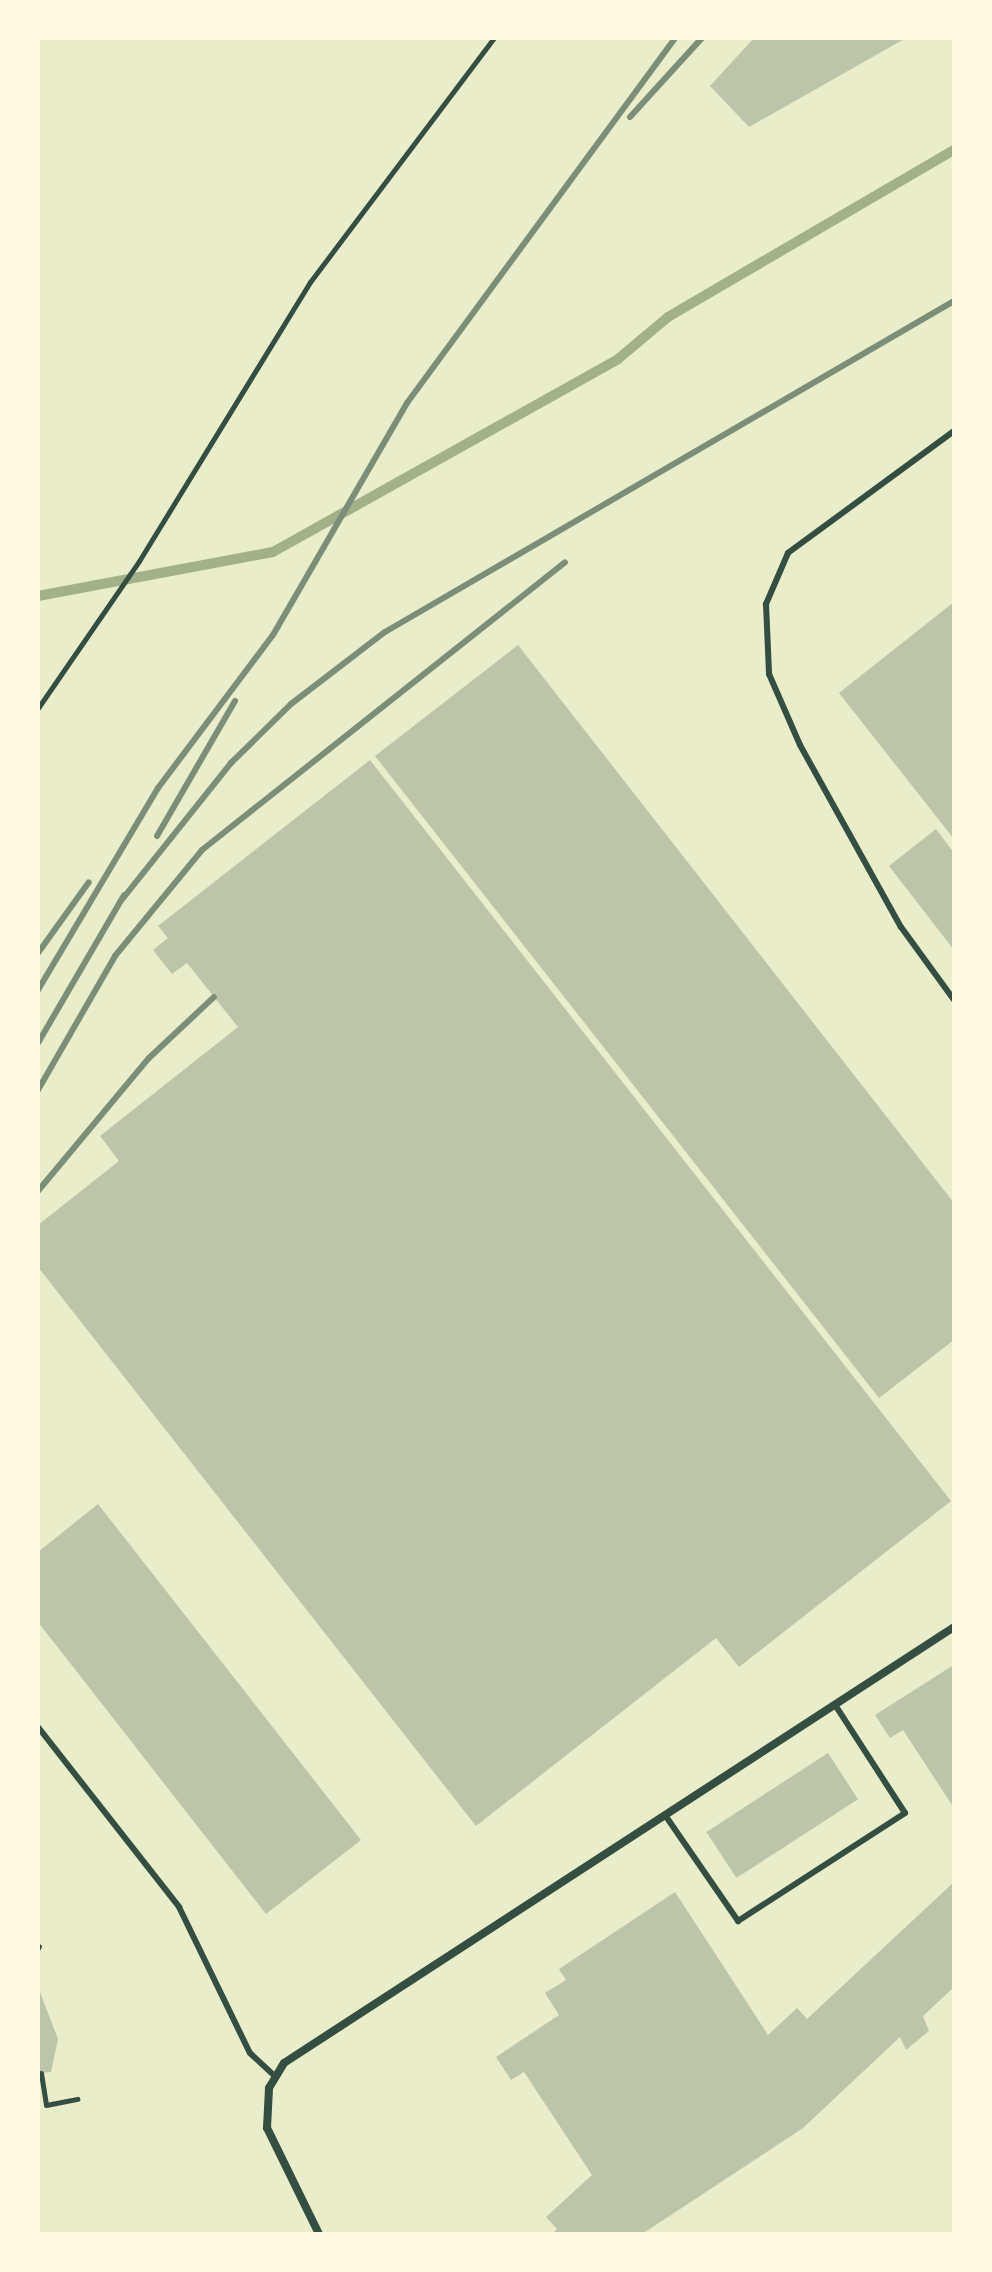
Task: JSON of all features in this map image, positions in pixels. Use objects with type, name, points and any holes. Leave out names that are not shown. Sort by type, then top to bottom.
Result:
[{"type":"street","points":[[319,2234],[267,2128],[264,2109],[284,2063],[954,1627]]},
{"type":"lane","points":[[954,431],[788,553],[766,604],[769,674],[800,745],[901,927],[954,1000]]},
{"type":"lane","points":[[665,1815],[738,1921],[892,1822],[905,1813],[835,1705]]},
{"type":"lane","points":[[38,1727],[179,1907],[250,2053],[276,2077]]},
{"type":"path","points":[[38,708],[139,561],[310,282],[494,39]]},
{"type":"path","points":[[41,2073],[46,2105],[77,2099]]},
{"type":"building","points":[[754,38],[906,38],[749,127],[710,86]]},
{"type":"building","points":[[954,602],[954,839],[839,693]]},
{"type":"building","points":[[518,645],[954,1203],[954,1340],[879,1398],[375,756]]},
{"type":"building","points":[[370,760],[951,1501],[739,1667],[716,1638],[476,1826],[38,1267],[38,1225],[119,1161],[100,1136],[238,1027],[187,963],[172,974],[153,950],[168,938],[158,926]]},
{"type":"building","points":[[936,829],[954,853],[954,950],[889,866]]},
{"type":"building","points":[[98,1504],[361,1840],[266,1914],[38,1622],[38,1552]]},
{"type":"building","points":[[952,1666],[954,1808],[903,1730],[890,1738],[875,1715]]},
{"type":"building","points":[[828,1753],[858,1799],[736,1878],[706,1832]]},
{"type":"building","points":[[954,1882],[954,1987],[923,2016],[929,2031],[906,2050],[900,2037],[803,2128],[642,2234],[552,2234],[557,2229],[546,2217],[592,2175],[524,2072],[511,2080],[496,2057],[559,2015],[545,1993],[566,1980],[559,1969],[675,1892],[768,2035],[797,2008],[807,2019]]},
{"type":"building","points":[[38,1987],[58,2039],[51,2072],[38,2073]]},
{"type":"waterway","points":[[38,596],[273,552],[618,359],[668,317],[954,150]]},
{"type":"railway","points":[[38,990],[158,788],[273,635],[407,403],[675,38]]},
{"type":"railway","points":[[630,117],[702,38]]},
{"type":"railway","points":[[120,902],[231,763],[291,704],[385,632],[954,301]]},
{"type":"railway","points":[[38,1090],[115,956],[202,850],[565,562]]},
{"type":"railway","points":[[157,836],[235,701]]},
{"type":"railway","points":[[38,953],[89,882]]},
{"type":"railway","points":[[38,1043],[124,895]]},
{"type":"railway","points":[[38,1191],[149,1058],[214,997]]}]
